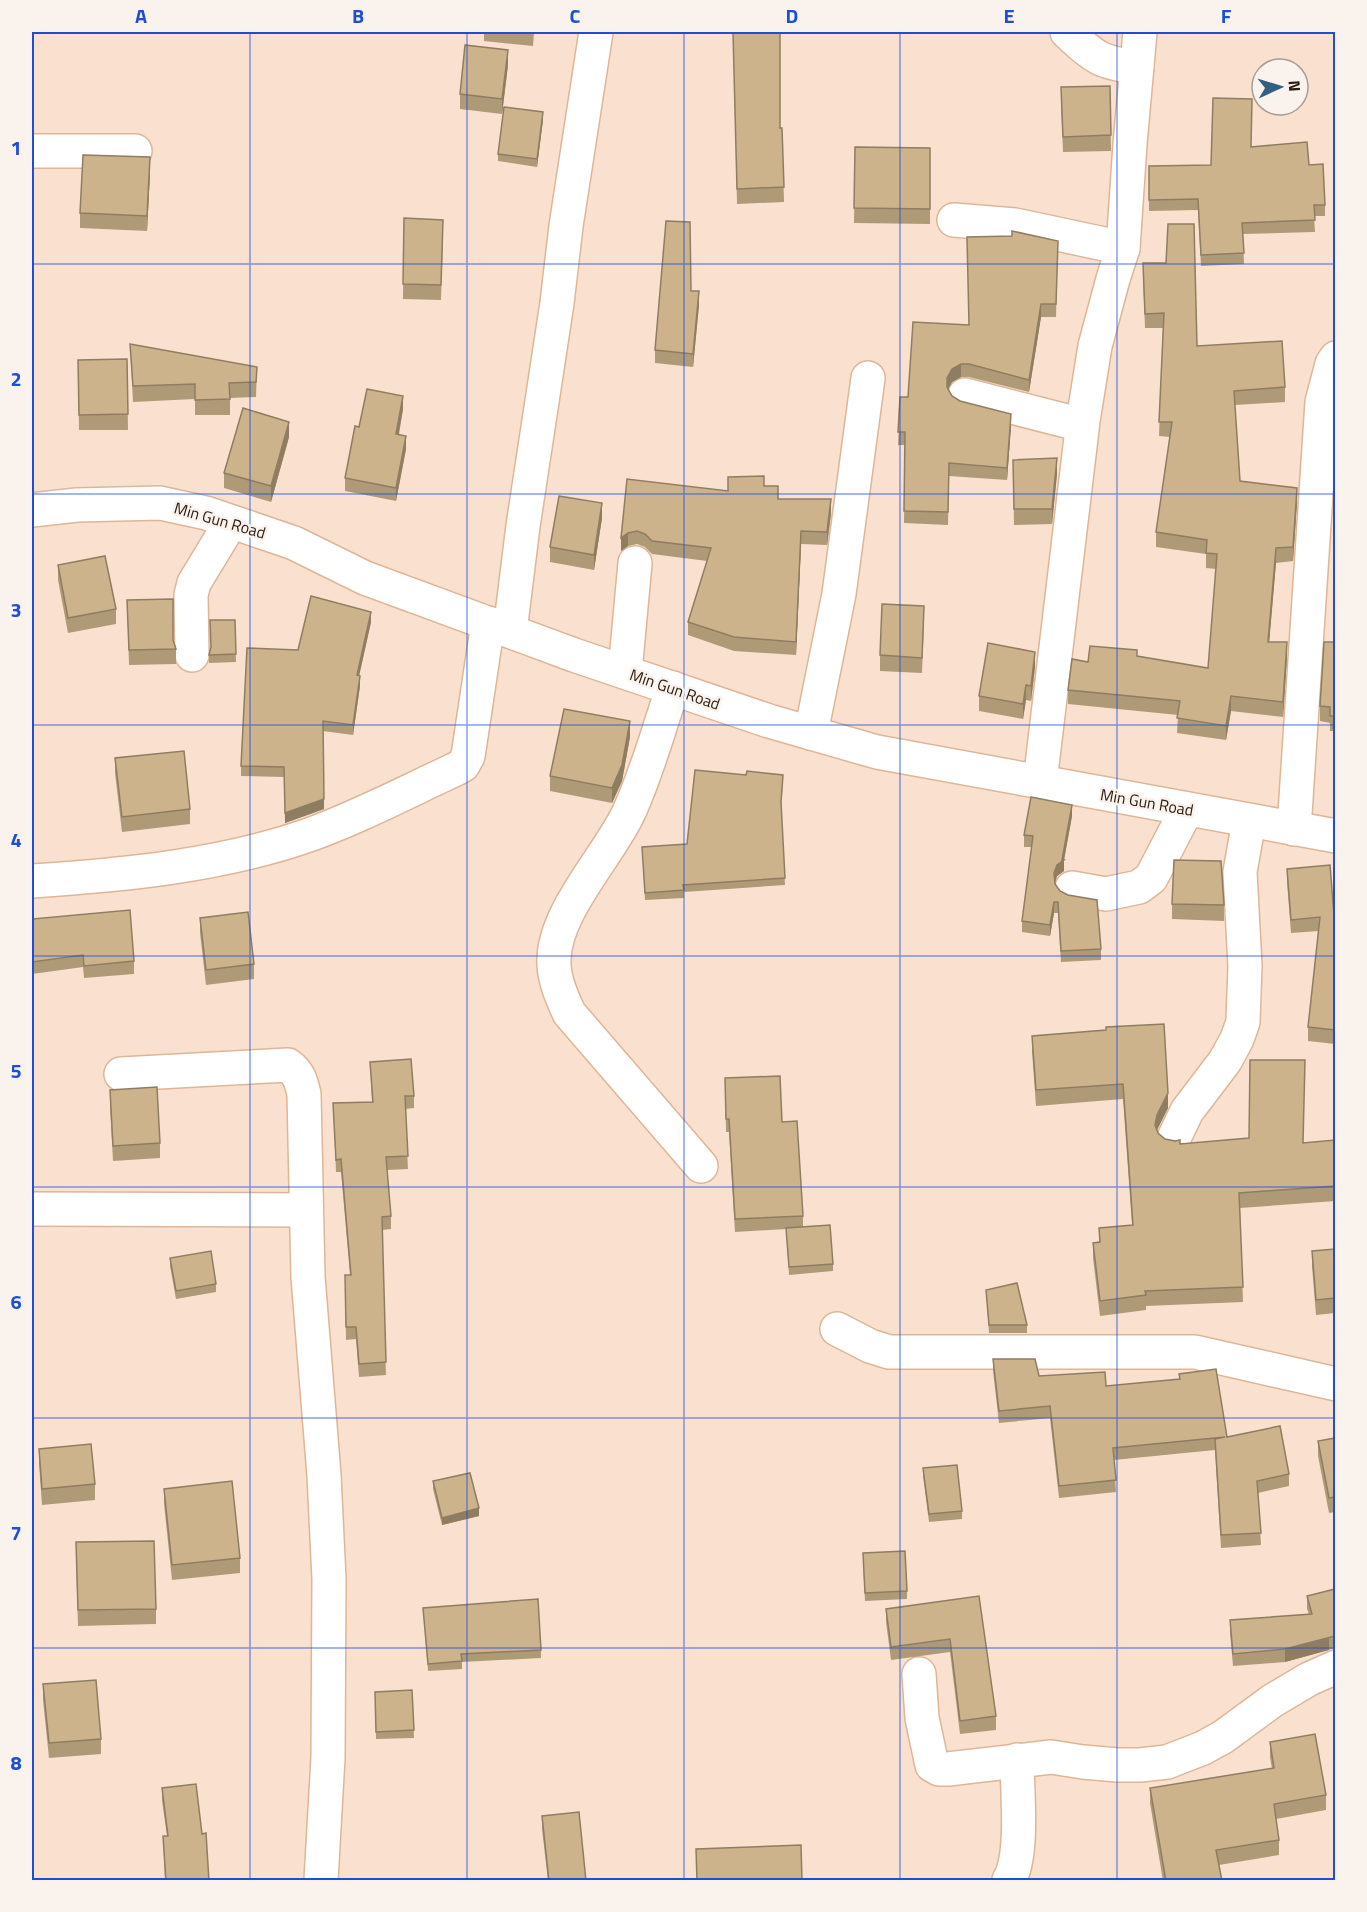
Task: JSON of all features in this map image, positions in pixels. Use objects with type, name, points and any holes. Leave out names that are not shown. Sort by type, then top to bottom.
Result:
[{"type":"street","points":[[32,881],[93,877],[189,864],[263,849],[336,824],[463,765],[468,756],[522,526],[596,32]]},
{"type":"street","points":[[1067,32],[1103,61],[1137,68]]},
{"type":"street","points":[[1040,782],[1082,425],[1095,346],[1124,248],[1140,32]]},
{"type":"street","points":[[32,151],[135,151]]},
{"type":"street","points":[[954,220],[1015,225],[1124,248]]},
{"type":"street","points":[[1294,829],[1322,402],[1335,358]]},
{"type":"street","points":[[811,733],[839,594],[868,378]]},
{"type":"street","points":[[965,395],[1082,425]]},
{"type":"street","name":"Min Gun Road","points":[[32,510],[77,505],[160,503],[206,513],[294,543],[365,578],[625,672],[811,733],[877,752],[1335,836]]},
{"type":"street","points":[[192,655],[191,595],[194,583],[231,522]]},
{"type":"street","points":[[625,672],[635,563]]},
{"type":"street","points":[[673,688],[628,814],[563,922],[555,947],[554,964],[558,990],[568,1013],[701,1166]]},
{"type":"street","points":[[1072,888],[1106,894],[1138,887],[1151,878],[1187,809]]},
{"type":"street","points":[[1174,1138],[1187,1111],[1225,1061],[1243,1022],[1245,966],[1240,872],[1249,821]]},
{"type":"street","points":[[121,1074],[288,1065],[301,1077],[304,1094],[308,1277],[324,1475],[329,1579],[328,1758],[321,1881]]},
{"type":"street","points":[[32,1209],[306,1210]]},
{"type":"street","points":[[837,1329],[870,1346],[889,1352],[1195,1352],[1335,1384]]},
{"type":"street","points":[[919,1674],[922,1718],[932,1765],[939,1769],[1052,1756],[1083,1762],[1140,1766],[1167,1762],[1203,1748],[1223,1737],[1272,1701],[1335,1667]]},
{"type":"street","points":[[1009,1881],[1016,1865],[1017,1760]]},
{"type":"building","points":[[733,32],[780,32],[780,128],[782,128],[784,187],[737,189]]},
{"type":"building","points":[[465,45],[508,50],[502,99],[460,94]]},
{"type":"building","points":[[1110,86],[1111,135],[1063,137],[1061,87]]},
{"type":"building","points":[[1213,98],[1250,99],[1251,147],[1307,142],[1309,165],[1323,164],[1325,205],[1314,205],[1315,220],[1242,223],[1244,253],[1201,255],[1198,199],[1149,200],[1149,166],[1211,165]]},
{"type":"building","points":[[504,107],[543,112],[537,159],[498,154]]},
{"type":"building","points":[[855,147],[930,148],[930,209],[854,208]]},
{"type":"building","points":[[83,155],[150,157],[147,216],[80,213]]},
{"type":"building","points":[[404,218],[443,220],[441,285],[403,284]]},
{"type":"building","points":[[666,221],[690,222],[691,291],[699,291],[693,354],[655,350]]},
{"type":"building","points":[[1168,224],[1194,224],[1197,346],[1282,341],[1285,387],[1234,391],[1240,481],[1297,488],[1293,547],[1276,548],[1268,642],[1287,642],[1283,702],[1231,696],[1226,726],[1177,718],[1180,701],[1068,690],[1072,659],[1088,662],[1090,646],[1137,650],[1137,656],[1208,668],[1217,554],[1206,553],[1207,540],[1156,532],[1172,422],[1159,422],[1164,313],[1145,314],[1143,263],[1166,263]]},
{"type":"building","points":[[1012,231],[1058,241],[1056,304],[1041,304],[1029,380],[969,364],[961,364],[952,369],[947,378],[947,387],[952,396],[960,401],[1011,414],[1007,468],[949,463],[948,512],[904,511],[905,432],[898,432],[900,397],[908,397],[913,322],[969,325],[967,237],[1012,236]]},
{"type":"building","points":[[130,344],[257,367],[256,382],[229,383],[230,399],[195,400],[195,384],[133,386]]},
{"type":"building","points":[[127,359],[128,414],[79,415],[78,360]]},
{"type":"building","points":[[367,389],[403,396],[396,434],[406,436],[396,488],[345,478],[355,426],[359,427]]},
{"type":"building","points":[[243,408],[289,422],[271,486],[224,473]]},
{"type":"building","points":[[1057,458],[1052,509],[1014,509],[1013,460]]},
{"type":"building","points":[[764,476],[764,486],[778,486],[778,499],[831,499],[827,532],[801,531],[796,642],[734,637],[688,622],[711,548],[652,541],[645,534],[637,531],[621,538],[627,479],[728,491],[728,477]]},
{"type":"building","points":[[559,496],[602,503],[594,555],[550,547]]},
{"type":"building","points":[[105,556],[116,609],[68,618],[58,565]]},
{"type":"building","points":[[311,596],[371,612],[357,675],[360,676],[353,725],[323,721],[324,799],[285,813],[284,767],[241,766],[247,648],[298,650]]},
{"type":"building","points":[[173,599],[173,640],[176,649],[129,650],[127,600]]},
{"type":"building","points":[[882,604],[924,606],[922,658],[880,655]]},
{"type":"building","points":[[210,620],[235,620],[236,654],[209,655]]},
{"type":"building","points":[[1324,642],[1335,642],[1335,716],[1330,716],[1330,707],[1320,706]]},
{"type":"building","points":[[988,643],[1035,652],[1031,686],[1026,685],[1023,704],[979,696]]},
{"type":"building","points":[[564,709],[630,721],[622,765],[612,788],[550,776]]},
{"type":"building","points":[[184,751],[190,809],[122,817],[115,758]]},
{"type":"building","points":[[695,770],[746,775],[747,771],[783,775],[781,802],[785,878],[683,885],[684,890],[645,893],[642,847],[687,844]]},
{"type":"building","points":[[1031,797],[1072,805],[1062,860],[1064,860],[1057,865],[1054,873],[1055,884],[1060,891],[1068,895],[1097,900],[1101,949],[1061,951],[1058,902],[1054,902],[1050,925],[1022,921],[1033,836],[1024,835]]},
{"type":"building","points":[[1174,860],[1221,861],[1224,905],[1172,904]]},
{"type":"building","points":[[1330,865],[1335,915],[1335,1030],[1308,1027],[1320,917],[1291,920],[1287,869]]},
{"type":"building","points":[[32,910],[33,919],[130,910],[134,961],[84,966],[83,955],[32,962]]},
{"type":"building","points":[[248,912],[254,964],[206,970],[200,918]]},
{"type":"building","points":[[1164,1024],[1168,1093],[1157,1115],[1155,1125],[1158,1133],[1165,1139],[1180,1140],[1180,1144],[1249,1138],[1250,1060],[1305,1060],[1303,1143],[1335,1140],[1335,1186],[1239,1193],[1243,1287],[1145,1291],[1146,1295],[1100,1301],[1093,1243],[1100,1242],[1099,1228],[1133,1225],[1123,1084],[1036,1090],[1032,1036],[1106,1030],[1106,1027]]},
{"type":"building","points":[[411,1059],[414,1096],[405,1096],[408,1156],[386,1157],[391,1216],[382,1217],[386,1362],[359,1364],[356,1327],[346,1327],[345,1275],[351,1275],[341,1159],[336,1160],[333,1103],[373,1102],[370,1062]]},
{"type":"building","points":[[780,1076],[782,1122],[797,1121],[803,1216],[735,1219],[729,1119],[726,1119],[725,1078]]},
{"type":"building","points":[[157,1087],[160,1143],[113,1146],[110,1090]]},
{"type":"building","points":[[830,1225],[833,1264],[789,1267],[786,1228]]},
{"type":"building","points":[[1335,1249],[1335,1298],[1316,1300],[1312,1251]]},
{"type":"building","points":[[211,1251],[216,1284],[176,1291],[170,1258]]},
{"type":"building","points":[[1017,1283],[1027,1325],[989,1325],[986,1290]]},
{"type":"building","points":[[993,1359],[1035,1359],[1039,1376],[1105,1372],[1106,1386],[1180,1379],[1179,1374],[1216,1369],[1227,1437],[1280,1426],[1289,1474],[1257,1481],[1261,1533],[1221,1535],[1215,1439],[1225,1437],[1113,1448],[1116,1480],[1059,1486],[1050,1406],[999,1411]]},
{"type":"building","points":[[1335,1438],[1335,1497],[1329,1498],[1318,1441]]},
{"type":"building","points":[[91,1444],[95,1484],[42,1489],[39,1449]]},
{"type":"building","points":[[957,1465],[962,1511],[929,1514],[923,1468]]},
{"type":"building","points":[[470,1473],[479,1508],[442,1518],[433,1481]]},
{"type":"building","points":[[232,1481],[240,1558],[172,1565],[164,1489]]},
{"type":"building","points":[[154,1541],[156,1609],[78,1610],[76,1542]]},
{"type":"building","points":[[905,1551],[907,1591],[865,1593],[863,1553]]},
{"type":"building","points":[[1335,1589],[1335,1636],[1285,1649],[1233,1654],[1230,1620],[1312,1614],[1307,1596]]},
{"type":"building","points":[[979,1596],[996,1716],[960,1721],[950,1639],[891,1647],[886,1609]]},
{"type":"building","points":[[538,1599],[541,1650],[461,1654],[462,1661],[428,1664],[423,1608]]},
{"type":"building","points":[[96,1680],[101,1739],[49,1743],[43,1684]]},
{"type":"building","points":[[412,1690],[414,1730],[376,1732],[375,1692]]},
{"type":"building","points":[[1315,1734],[1326,1795],[1274,1804],[1279,1840],[1216,1850],[1222,1881],[1166,1881],[1150,1788],[1274,1768],[1270,1742]]},
{"type":"building","points":[[196,1784],[202,1834],[206,1833],[209,1881],[166,1881],[163,1836],[168,1836],[162,1788]]},
{"type":"building","points":[[579,1812],[586,1881],[549,1881],[542,1816]]},
{"type":"building","points":[[801,1845],[802,1881],[697,1881],[696,1849]]}]
